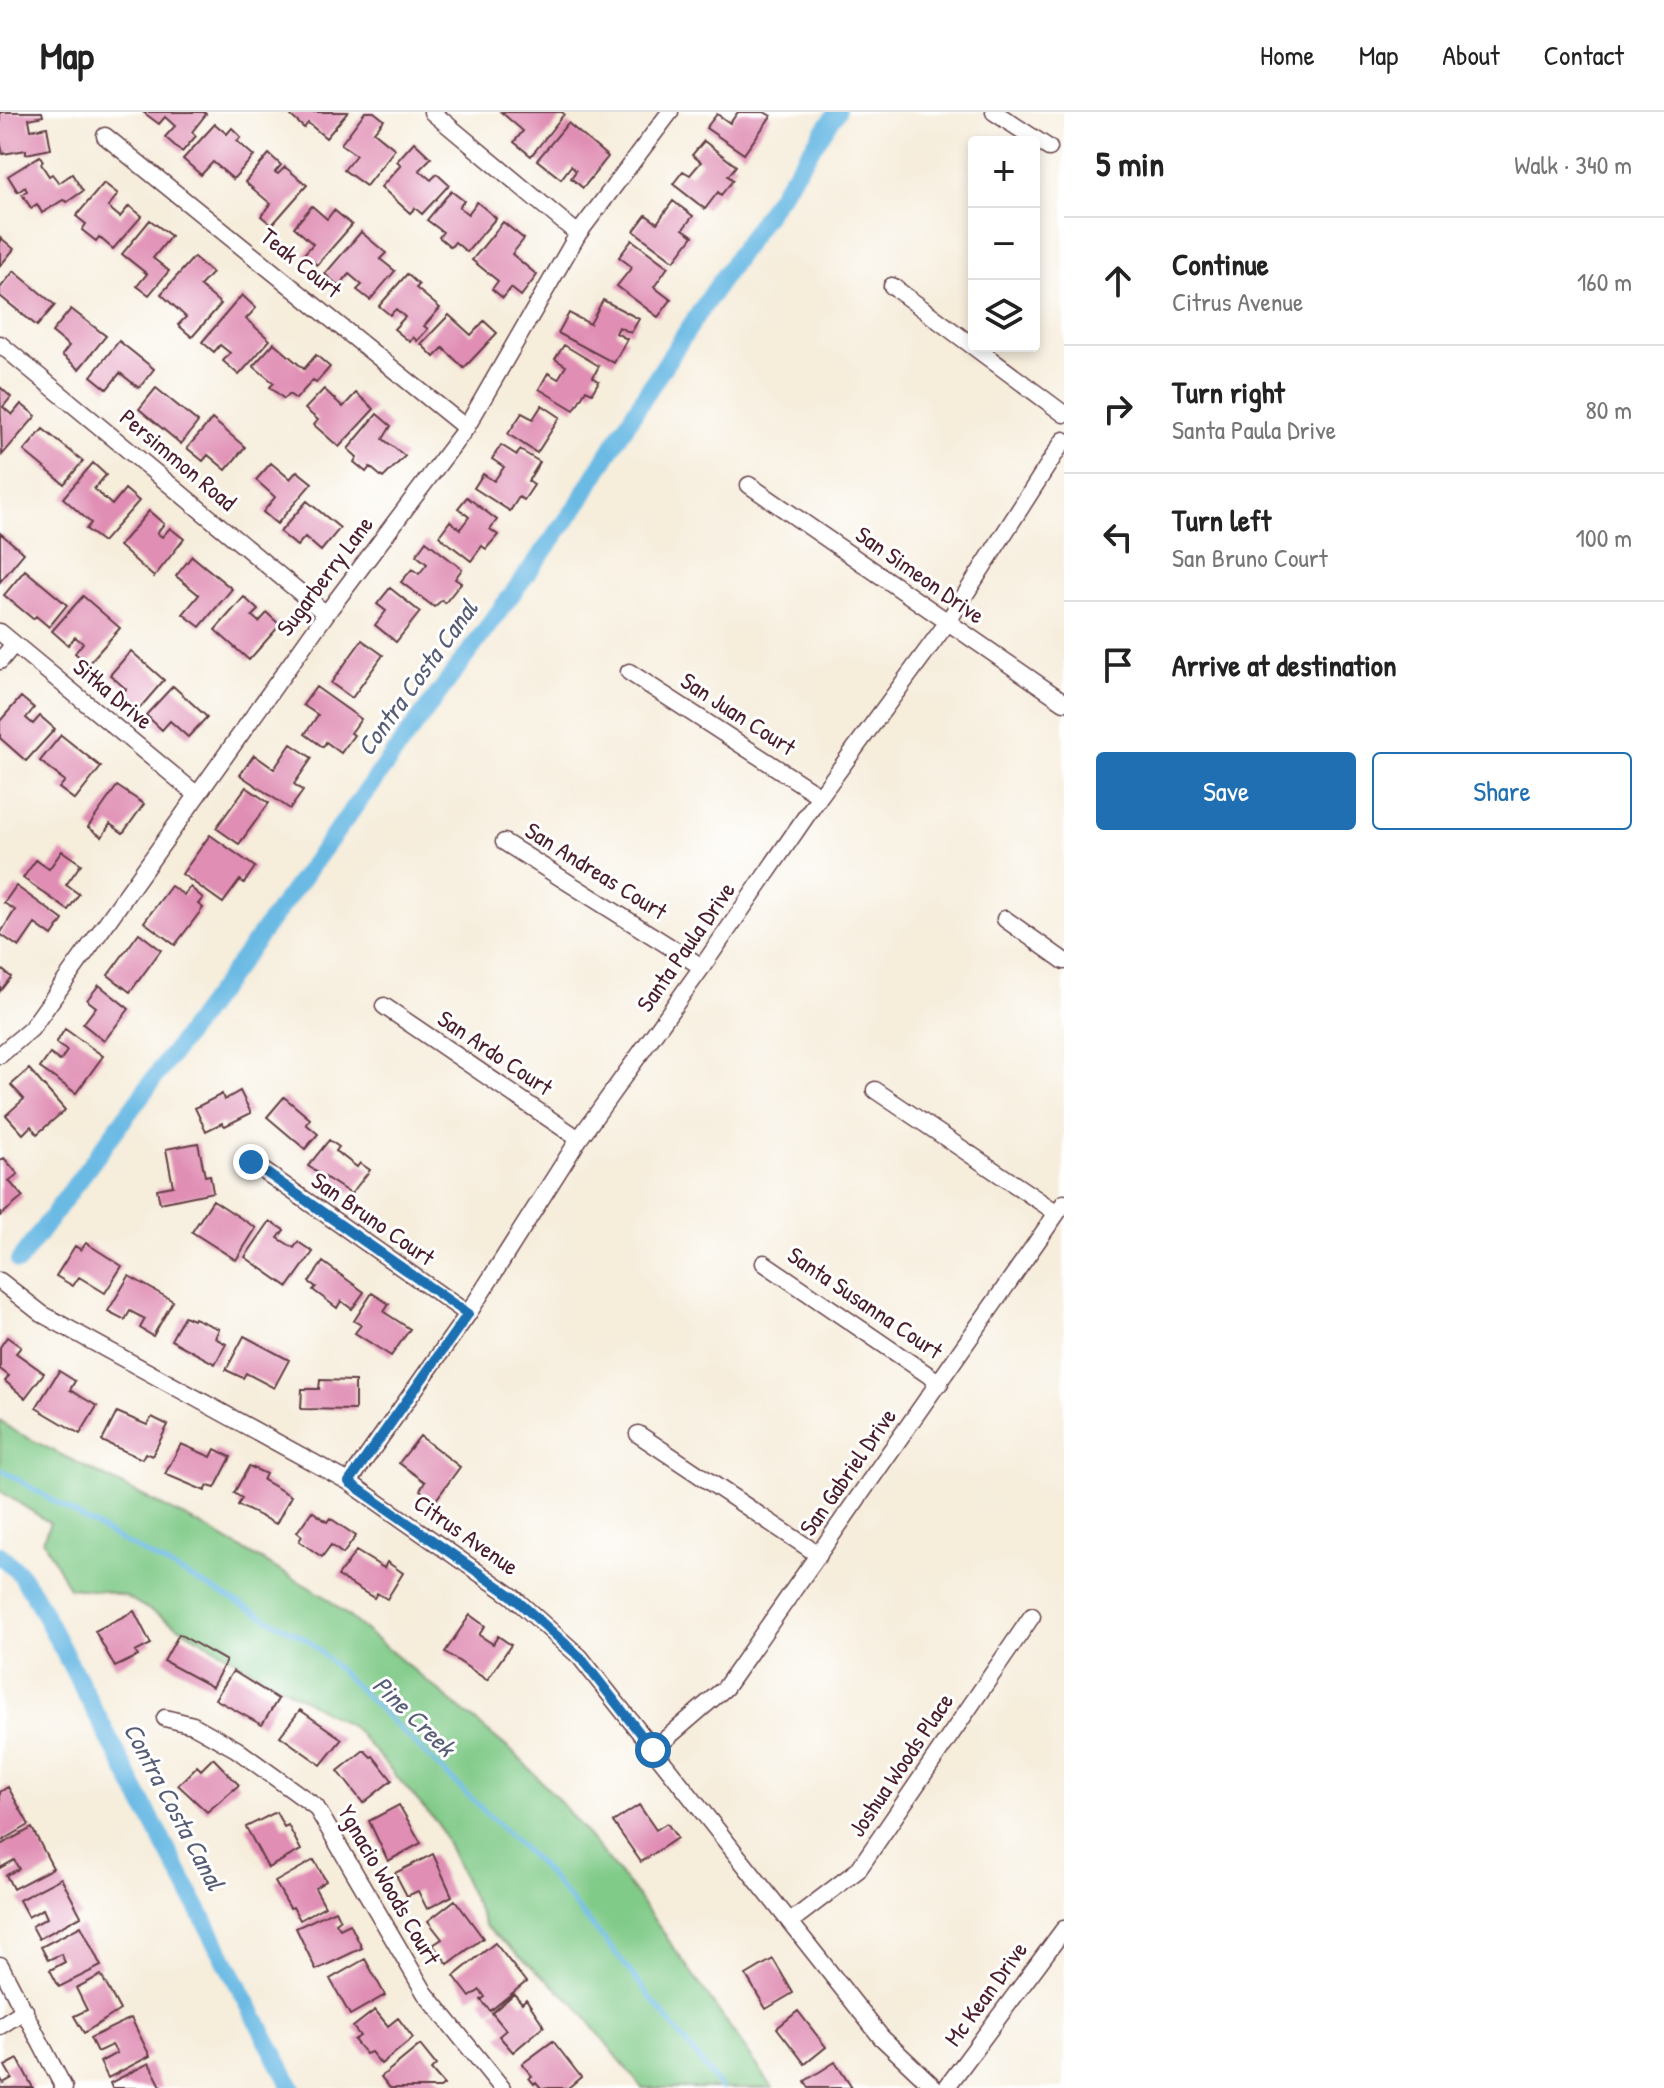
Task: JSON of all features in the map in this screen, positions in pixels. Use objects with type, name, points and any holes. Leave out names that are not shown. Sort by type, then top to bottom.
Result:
[{"type":"street","points":[[432,112],[578,234]]},
{"type":"street","name":"Sugarberry Lane","points":[[0,1055],[31,1029],[326,614],[466,428],[578,234],[670,112]]},
{"type":"street","points":[[994,112],[1049,148]]},
{"type":"street","name":"Teak Court","points":[[105,136],[466,428]]},
{"type":"street","points":[[892,286],[1064,414]]},
{"type":"street","name":"Persimmon Road","points":[[0,344],[326,614]]},
{"type":"street","name":"Santa Paula Drive","points":[[349,1482],[468,1314],[579,1139],[820,796],[947,623],[1064,440]]},
{"type":"street","name":"San Simeon Drive","points":[[749,485],[1064,702]]},
{"type":"street","name":"Sitka Drive","points":[[0,632],[196,794]]},
{"type":"street","points":[[0,661],[14,644]]},
{"type":"street","name":"San Juan Court","points":[[629,672],[820,796]]},
{"type":"street","name":"San Andreas Court","points":[[504,842],[702,967]]},
{"type":"street","points":[[1005,919],[1064,961]]},
{"type":"street","name":"San Ardo Court","points":[[384,1006],[579,1139]]},
{"type":"street","points":[[875,1090],[1060,1208]]},
{"type":"street","name":"San Bruno Court","points":[[251,1162],[468,1314]]},
{"type":"street","name":"San Gabriel Drive","points":[[653,1750],[725,1688],[1060,1208]]},
{"type":"street","name":"Santa Susanna Court","points":[[764,1263],[940,1383]]},
{"type":"street","name":"Citrus Avenue","points":[[0,1281],[42,1314],[349,1482],[512,1596],[580,1657],[881,2037],[935,2088]]},
{"type":"street","points":[[638,1434],[819,1555]]},
{"type":"street","name":"Joshua Woods Place","points":[[790,1922],[858,1870],[1032,1616]]},
{"type":"street","name":"Ygnacio Woods Court","points":[[165,1718],[193,1725],[236,1749],[316,1807],[425,1993],[502,2088]]},
{"type":"street","name":"Mc Kean Drive","points":[[946,2088],[1064,1929]]},
{"type":"street","points":[[0,1965],[64,2088]]},
{"type":"street","points":[[0,2026],[25,2010]]},
{"type":"green space","points":[[0,1421],[14,1431],[202,1526],[324,1596],[515,1754],[556,1797],[633,1890],[773,2088],[642,2088],[575,2004],[486,1927],[438,1824],[355,1729],[125,1596],[69,1588],[43,1540],[50,1523],[0,1491]]},
{"type":"building","points":[[0,112],[42,112],[43,116],[29,119],[31,130],[47,127],[51,149],[3,154]]},
{"type":"building","points":[[143,112],[206,114],[192,132],[196,136],[182,152],[165,137],[175,126],[165,117],[159,124]]},
{"type":"building","points":[[294,112],[348,112],[326,138],[308,123],[304,128],[291,116]]},
{"type":"building","points":[[365,112],[374,112],[384,120],[374,132],[395,149],[366,186],[344,170],[356,155],[341,144]]},
{"type":"building","points":[[501,112],[564,114],[531,156],[514,142],[523,131]]},
{"type":"building","points":[[738,112],[764,112],[771,116],[744,154],[706,128],[717,114],[730,123]]},
{"type":"building","points":[[568,123],[608,157],[583,188],[571,178],[576,171],[571,166],[561,179],[537,160]]},
{"type":"building","points":[[215,124],[227,134],[232,128],[241,137],[237,141],[254,156],[233,179],[213,162],[201,175],[183,159]]},
{"type":"building","points":[[704,141],[736,166],[728,176],[733,180],[721,195],[718,192],[705,209],[673,184],[683,171],[690,175],[701,162],[692,155]]},
{"type":"building","points":[[414,142],[431,158],[419,170],[431,180],[437,174],[449,185],[422,214],[415,208],[410,213],[381,187],[401,165],[397,161]]},
{"type":"building","points":[[269,154],[281,165],[275,172],[278,174],[285,167],[307,185],[272,225],[261,216],[271,204],[245,182]]},
{"type":"building","points":[[40,156],[49,176],[52,174],[59,183],[72,174],[83,191],[42,213],[37,204],[31,208],[22,194],[27,191],[25,187],[18,192],[8,176]]},
{"type":"building","points":[[104,183],[118,194],[108,207],[120,217],[129,206],[142,216],[113,249],[99,237],[96,241],[82,230],[86,224],[76,216]]},
{"type":"building","points":[[451,191],[464,201],[459,207],[468,214],[477,202],[496,218],[467,252],[455,242],[451,247],[439,237],[443,232],[427,220]]},
{"type":"building","points":[[673,201],[693,216],[683,229],[693,236],[674,261],[634,231],[646,215],[657,223]]},
{"type":"building","points":[[312,206],[327,219],[334,210],[352,225],[317,265],[304,254],[313,244],[294,227]]},
{"type":"building","points":[[150,220],[171,236],[153,258],[169,271],[149,295],[137,286],[147,274],[122,254]]},
{"type":"building","points":[[503,222],[524,239],[512,254],[537,275],[521,296],[511,288],[503,298],[492,289],[498,281],[472,260]]},
{"type":"building","points":[[361,232],[386,253],[380,259],[395,271],[370,300],[357,290],[362,285],[349,274],[339,286],[325,274]]},
{"type":"building","points":[[0,237],[14,249],[0,266]]},
{"type":"building","points":[[632,240],[668,267],[654,287],[671,300],[658,317],[617,286],[632,267],[619,257]]},
{"type":"building","points":[[194,257],[212,273],[200,286],[221,304],[192,337],[178,325],[186,317],[161,294]]},
{"type":"building","points":[[14,271],[55,305],[37,326],[0,296],[0,288]]},
{"type":"building","points":[[407,274],[419,285],[416,288],[440,308],[424,326],[428,329],[417,341],[413,337],[410,342],[394,329],[405,317],[396,309],[390,315],[379,306]]},
{"type":"building","points":[[242,295],[256,308],[246,319],[270,340],[239,375],[223,361],[230,353],[220,345],[214,352],[202,342]]},
{"type":"building","points":[[603,300],[639,319],[631,333],[619,327],[616,333],[627,339],[614,363],[558,333],[569,313],[590,324]]},
{"type":"building","points":[[71,309],[106,336],[79,369],[62,355],[69,346],[52,332]]},
{"type":"building","points":[[449,315],[471,335],[484,321],[497,333],[464,368],[443,348],[434,357],[421,344]]},
{"type":"building","points":[[119,341],[154,369],[139,388],[120,373],[107,389],[91,376]]},
{"type":"building","points":[[274,343],[304,369],[316,355],[330,367],[296,399],[289,394],[284,399],[270,387],[274,383],[253,366]]},
{"type":"building","points":[[564,345],[599,366],[593,377],[599,381],[592,393],[586,390],[574,410],[539,389],[548,373],[558,379],[566,366],[555,359]]},
{"type":"building","points":[[0,387],[11,397],[3,407],[12,415],[21,404],[36,416],[2,455]]},
{"type":"building","points":[[156,388],[198,422],[181,444],[139,409]]},
{"type":"building","points":[[324,389],[343,407],[356,393],[374,409],[339,447],[314,425],[318,420],[305,409]]},
{"type":"building","points":[[542,405],[560,417],[537,453],[508,434],[522,413],[533,419]]},
{"type":"building","points":[[377,414],[391,426],[383,439],[405,456],[383,478],[370,467],[366,472],[354,462],[357,457],[348,449]]},
{"type":"building","points":[[212,419],[245,447],[226,470],[208,455],[203,461],[187,448]]},
{"type":"building","points":[[43,429],[83,461],[64,484],[24,451]]},
{"type":"building","points":[[501,445],[517,455],[520,450],[540,462],[528,481],[534,485],[524,500],[519,497],[510,511],[474,488],[483,474],[494,481],[504,467],[492,459]]},
{"type":"building","points":[[93,463],[106,475],[94,489],[112,505],[125,489],[139,501],[103,542],[86,529],[91,523],[63,498]]},
{"type":"building","points":[[271,463],[290,479],[297,471],[312,483],[277,524],[263,512],[275,497],[256,480]]},
{"type":"building","points":[[467,497],[497,520],[490,529],[498,535],[486,549],[482,546],[471,561],[439,536],[450,521],[460,529],[469,517],[458,508]]},
{"type":"building","points":[[307,501],[340,528],[321,551],[305,537],[297,546],[280,532]]},
{"type":"building","points":[[149,511],[164,524],[157,533],[162,537],[170,528],[184,539],[154,577],[119,546]]},
{"type":"building","points":[[0,533],[24,553],[0,582]]},
{"type":"building","points":[[426,541],[462,569],[455,579],[461,583],[445,603],[442,600],[434,607],[401,582],[412,569],[419,574],[427,564],[416,555]]},
{"type":"building","points":[[192,556],[232,589],[200,627],[183,614],[199,595],[176,576]]},
{"type":"building","points":[[25,570],[67,605],[49,627],[36,616],[33,619],[4,595]]},
{"type":"building","points":[[390,588],[420,612],[396,642],[375,625],[386,611],[377,604]]},
{"type":"building","points":[[83,596],[120,628],[88,664],[75,653],[83,643],[75,637],[68,645],[52,631]]},
{"type":"building","points":[[244,597],[258,610],[252,616],[259,622],[267,613],[280,625],[249,660],[215,630]]},
{"type":"building","points":[[362,640],[383,655],[352,698],[331,683]]},
{"type":"building","points":[[131,651],[164,680],[138,710],[121,695],[126,689],[110,675]]},
{"type":"building","points":[[173,686],[207,717],[188,737],[170,721],[162,730],[146,715]]},
{"type":"building","points":[[316,687],[361,719],[341,753],[326,742],[323,747],[305,734],[318,715],[303,705]]},
{"type":"building","points":[[21,697],[34,708],[26,718],[33,724],[40,716],[55,729],[26,761],[0,738],[0,721]]},
{"type":"building","points":[[61,735],[101,767],[75,800],[59,788],[65,781],[40,761]]},
{"type":"building","points":[[291,744],[312,758],[294,784],[303,791],[290,809],[240,775],[254,755],[274,769]]},
{"type":"building","points":[[117,786],[144,804],[123,833],[110,824],[102,837],[88,827]]},
{"type":"building","points":[[246,787],[269,803],[239,844],[216,828]]},
{"type":"building","points":[[210,835],[255,867],[244,883],[240,880],[223,903],[182,874]]},
{"type":"building","points":[[62,851],[81,864],[66,885],[79,894],[68,910],[23,878],[36,860],[49,869]]},
{"type":"building","points":[[16,886],[63,920],[52,936],[35,924],[19,947],[0,934],[15,910],[4,903]]},
{"type":"building","points":[[171,886],[184,895],[190,887],[203,898],[198,904],[203,908],[175,945],[144,922]]},
{"type":"building","points":[[139,933],[161,950],[130,992],[108,975]]},
{"type":"building","points":[[0,968],[11,977],[0,991]]},
{"type":"building","points":[[99,985],[129,1009],[104,1041],[83,1024],[96,1007],[87,1000]]},
{"type":"building","points":[[65,1029],[103,1056],[76,1093],[40,1068],[50,1054],[60,1061],[67,1051],[56,1043]]},
{"type":"building","points":[[29,1069],[65,1110],[37,1134],[31,1126],[23,1134],[6,1115],[24,1099],[11,1085]]},
{"type":"building","points":[[240,1091],[251,1113],[225,1126],[222,1123],[206,1131],[195,1108],[222,1094],[224,1100]]},
{"type":"building","points":[[284,1097],[310,1119],[306,1124],[318,1134],[305,1149],[267,1117]]},
{"type":"building","points":[[329,1140],[339,1147],[336,1151],[357,1167],[360,1163],[370,1170],[351,1194],[308,1166]]},
{"type":"building","points":[[198,1143],[205,1176],[210,1175],[213,1192],[160,1203],[157,1189],[173,1186],[166,1149]]},
{"type":"building","points":[[4,1158],[18,1174],[9,1181],[23,1197],[0,1216],[0,1161]]},
{"type":"building","points":[[213,1200],[256,1228],[236,1260],[192,1232]]},
{"type":"building","points":[[270,1221],[284,1230],[278,1238],[294,1248],[298,1242],[313,1252],[288,1287],[245,1257]]},
{"type":"building","points":[[86,1243],[122,1266],[105,1293],[79,1277],[73,1286],[56,1276],[75,1246],[81,1250]]},
{"type":"building","points":[[323,1262],[364,1292],[352,1309],[341,1301],[337,1308],[313,1290],[316,1287],[309,1282]]},
{"type":"building","points":[[129,1276],[173,1301],[153,1336],[140,1328],[145,1319],[130,1311],[125,1320],[108,1311]]},
{"type":"building","points":[[372,1293],[389,1304],[384,1312],[410,1329],[391,1356],[355,1333],[361,1325],[354,1321]]},
{"type":"building","points":[[184,1316],[219,1329],[215,1338],[226,1344],[215,1364],[171,1340]]},
{"type":"building","points":[[244,1336],[289,1360],[274,1388],[246,1373],[243,1378],[226,1370]]},
{"type":"building","points":[[7,1337],[21,1347],[16,1353],[44,1373],[25,1398],[5,1381],[9,1376],[0,1369],[0,1347]]},
{"type":"building","points":[[59,1371],[75,1381],[70,1390],[97,1406],[80,1434],[36,1408]]},
{"type":"building","points":[[320,1380],[355,1381],[355,1410],[301,1409],[302,1389],[319,1389]]},
{"type":"building","points":[[117,1412],[147,1425],[152,1417],[168,1425],[152,1456],[145,1453],[142,1459],[102,1441]]},
{"type":"building","points":[[420,1436],[460,1467],[435,1501],[420,1490],[425,1482],[399,1463]]},
{"type":"building","points":[[181,1444],[211,1457],[215,1449],[231,1457],[215,1488],[208,1486],[205,1491],[165,1474]]},
{"type":"building","points":[[249,1466],[266,1474],[263,1480],[291,1496],[276,1524],[238,1505],[242,1498],[234,1493]]},
{"type":"building","points":[[312,1511],[327,1522],[330,1518],[356,1536],[343,1554],[331,1545],[322,1557],[299,1541],[302,1536],[297,1532]]},
{"type":"building","points":[[356,1551],[384,1568],[387,1562],[403,1573],[387,1599],[377,1593],[374,1598],[338,1576]]},
{"type":"building","points":[[134,1611],[151,1644],[135,1652],[138,1656],[115,1667],[95,1631]]},
{"type":"building","points":[[470,1615],[485,1626],[479,1635],[493,1644],[498,1636],[511,1645],[487,1680],[445,1652]]},
{"type":"building","points":[[179,1634],[226,1661],[212,1687],[164,1661]]},
{"type":"building","points":[[233,1671],[278,1699],[262,1725],[215,1699]]},
{"type":"building","points":[[300,1710],[342,1739],[321,1765],[280,1736]]},
{"type":"building","points":[[364,1750],[373,1756],[392,1780],[363,1803],[338,1771]]},
{"type":"building","points":[[213,1758],[239,1785],[207,1812],[178,1785],[197,1766],[201,1770]]},
{"type":"building","points":[[8,1787],[29,1825],[0,1842],[0,1792]]},
{"type":"building","points":[[399,1805],[421,1843],[388,1861],[369,1821]]},
{"type":"building","points":[[639,1805],[656,1830],[667,1823],[677,1838],[641,1862],[613,1822]]},
{"type":"building","points":[[276,1812],[284,1827],[288,1825],[301,1850],[268,1868],[246,1827]]},
{"type":"building","points":[[32,1828],[53,1868],[13,1889],[6,1875],[19,1869],[14,1860],[0,1868],[0,1845]]},
{"type":"building","points":[[433,1854],[452,1896],[427,1909],[418,1891],[407,1896],[395,1873]]},
{"type":"building","points":[[314,1860],[326,1881],[315,1888],[325,1906],[300,1920],[275,1882]]},
{"type":"building","points":[[61,1878],[81,1916],[39,1939],[32,1926],[47,1918],[43,1909],[28,1917],[19,1900]]},
{"type":"building","points":[[455,1900],[483,1938],[448,1964],[433,1945],[442,1939],[428,1921]]},
{"type":"building","points":[[335,1910],[340,1929],[350,1924],[362,1948],[316,1970],[296,1928]]},
{"type":"building","points":[[81,1926],[101,1966],[59,1987],[50,1970],[65,1962],[61,1954],[48,1960],[41,1947]]},
{"type":"building","points":[[495,1943],[526,1982],[490,2011],[481,2000],[485,1997],[480,1990],[470,1997],[454,1976]]},
{"type":"building","points":[[365,1959],[385,1995],[350,2015],[330,1979]]},
{"type":"building","points":[[773,1959],[793,1993],[766,2009],[746,1975]]},
{"type":"building","points":[[101,1975],[120,2010],[84,2033],[74,2016],[87,2010],[76,1988]]},
{"type":"building","points":[[514,1994],[522,2003],[526,1999],[544,2026],[513,2052],[499,2036],[506,2030],[492,2013]]},
{"type":"building","points":[[375,2010],[388,2026],[398,2018],[413,2038],[381,2064],[371,2052],[366,2054],[354,2040],[360,2036],[353,2027]]},
{"type":"building","points":[[798,2011],[826,2047],[805,2064],[777,2028]]},
{"type":"building","points":[[131,2018],[150,2056],[108,2078],[100,2062],[117,2053],[112,2045],[97,2052],[90,2038]]},
{"type":"building","points":[[553,2041],[581,2077],[568,2088],[541,2088],[529,2078],[532,2076],[522,2064]]},
{"type":"building","points":[[420,2045],[436,2065],[431,2070],[444,2085],[440,2088],[390,2088],[381,2077]]},
{"type":"building","points":[[18,2059],[33,2088],[0,2088],[0,2077],[3,2083],[12,2078],[5,2066]]},
{"type":"building","points":[[835,2062],[852,2088],[809,2088],[805,2081]]},
{"type":"building","points":[[149,2063],[162,2088],[112,2088],[110,2083]]},
{"type":"waterway","name":"Contra Costa Canal","points":[[19,1261],[577,506],[671,356],[837,112]]},
{"type":"waterway","name":"Pine Creek","points":[[0,1469],[109,1534],[308,1640],[539,1864],[614,1951],[721,2088]]},
{"type":"waterway","name":"Contra Costa Canal","points":[[0,1555],[18,1572],[33,1593],[292,2088]]},
{"type":"route","points":[[251,1162],[468,1314],[349,1482],[512,1596],[580,1657],[653,1750]]}]
